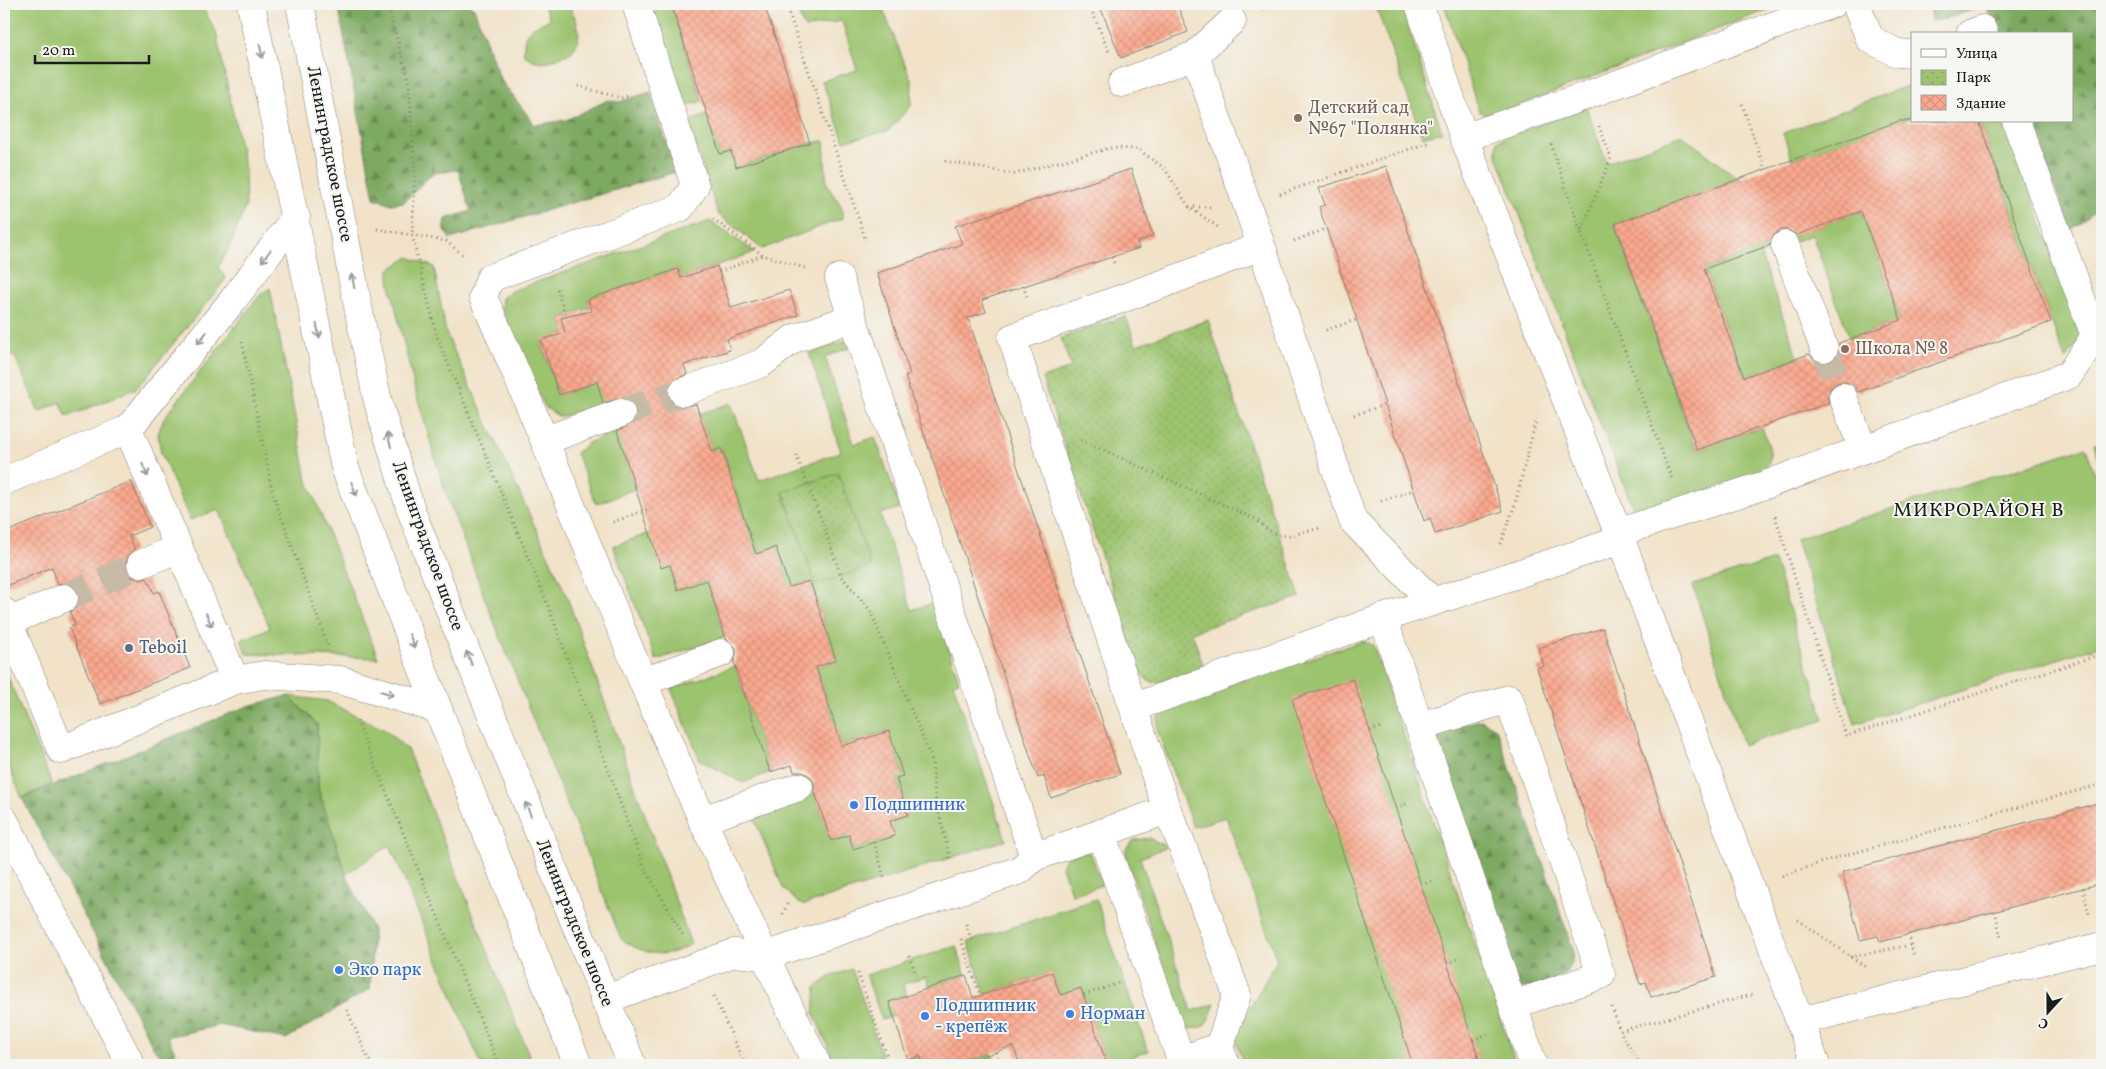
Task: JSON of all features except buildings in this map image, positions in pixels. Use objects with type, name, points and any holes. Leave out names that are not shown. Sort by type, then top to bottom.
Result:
[{"type":"main road","points":[[251,4],[296,217],[345,468],[578,1065]]},
{"type":"main road","name":"Ленинградское шоссе","points":[[300,4],[361,322],[378,402],[392,449],[422,537],[604,1000],[632,1065]]},
{"type":"main road","points":[[636,4],[695,186],[680,208],[490,278],[483,297],[546,440],[643,682],[702,820],[817,1065]]},
{"type":"main road","points":[[1419,4],[1463,134],[1619,536],[1816,1065]]},
{"type":"main road","points":[[1463,134],[1540,112],[1832,4]]},
{"type":"main road","points":[[1856,4],[1870,39],[1897,53],[1911,54]]},
{"type":"main road","points":[[1122,82],[1195,55],[1232,21]]},
{"type":"main road","points":[[1195,55],[1248,206],[1257,251],[1353,521],[1433,602]]},
{"type":"main road","points":[[1135,707],[1384,618],[1486,584],[1684,511],[1765,485],[2069,375],[2095,336],[2016,122]]},
{"type":"main road","points":[[4,481],[128,429],[233,300],[296,217]]},
{"type":"main road","points":[[1785,245],[1824,348]]},
{"type":"main road","points":[[1101,833],[1173,1063],[1223,1056],[1237,995],[1168,810],[1012,338],[1257,251]]},
{"type":"main road","points":[[839,278],[1034,857]]},
{"type":"main road","points":[[684,392],[762,364],[793,339],[852,318]]},
{"type":"main road","points":[[1843,398],[1863,450]]},
{"type":"main road","points":[[546,440],[620,413]]},
{"type":"main road","points":[[128,429],[235,680]]},
{"type":"main road","points":[[141,564],[179,548]]},
{"type":"main road","points":[[64,598],[6,617],[61,750],[235,680],[264,675],[340,680],[438,709]]},
{"type":"main road","points":[[1384,618],[1533,1065]]},
{"type":"main road","points":[[643,682],[721,653]]},
{"type":"main road","points":[[1420,726],[1509,699],[1541,794],[1601,975],[1513,1005]]},
{"type":"main road","points":[[702,820],[799,787]]},
{"type":"main road","points":[[604,1000],[734,953],[765,956],[958,891],[1020,870],[1034,857],[1168,810]]},
{"type":"main road","points":[[4,820],[131,1065]]},
{"type":"main road","points":[[1800,1020],[2102,946]]},
{"type":"path","points":[[387,4],[409,81],[415,175],[412,235],[437,337],[549,608],[643,865],[700,964],[745,1065]]},
{"type":"path","points":[[786,4],[866,241]]},
{"type":"path","points":[[1089,4],[1122,82]]},
{"type":"path","points":[[578,86],[621,98]]},
{"type":"path","points":[[1742,104],[1765,170]]},
{"type":"path","points":[[1540,112],[1581,231],[1684,511]]},
{"type":"path","points":[[1189,207],[1248,206],[1463,134]]},
{"type":"path","points":[[945,161],[1014,174],[1110,148],[1138,149],[1165,169],[1189,207],[1257,251]]},
{"type":"path","points":[[1581,231],[1611,158]]},
{"type":"path","points":[[711,218],[763,255],[839,278]]},
{"type":"path","points":[[372,228],[446,241],[490,278]]},
{"type":"path","points":[[719,272],[763,255]]},
{"type":"path","points":[[1486,584],[1515,504],[1536,418]]},
{"type":"path","points":[[1041,424],[1255,519],[1267,531],[1280,537],[1353,521]]},
{"type":"path","points":[[796,455],[841,576],[870,610],[932,760],[935,796],[970,936]]},
{"type":"path","points":[[1765,485],[1846,736],[2102,654]]},
{"type":"path","points":[[609,524],[652,508]]},
{"type":"path","points":[[1750,885],[1838,857],[2102,784]]},
{"type":"path","points":[[874,842],[886,883]]},
{"type":"path","points":[[1796,918],[1904,995]]},
{"type":"path","points":[[961,939],[980,996]]},
{"type":"path","points":[[1850,957],[1911,945]]},
{"type":"path","points":[[910,956],[918,979]]},
{"type":"path","points":[[858,973],[890,1065]]},
{"type":"path","points":[[1084,996],[1120,983]]},
{"type":"path","points":[[1640,1065],[1620,1031],[1787,986]]},
{"type":"path","points":[[347,1010],[371,1065]]},
{"type":"path","points":[[996,1052],[1000,1065]]},
{"type":"green space","points":[[4,4],[201,4],[216,32],[245,170],[246,205],[230,246],[218,267],[226,279],[137,388],[67,417],[60,402],[39,412],[14,355],[4,360]]},
{"type":"green space","points":[[338,4],[467,4],[474,8],[500,79],[535,125],[566,120],[608,100],[619,102],[650,92],[676,172],[450,239],[444,230],[446,219],[471,211],[458,170],[433,173],[404,202],[391,204],[374,198]]},
{"type":"green space","points":[[543,4],[568,4],[574,15],[579,34],[576,46],[570,53],[552,60],[540,62],[524,55],[524,46],[528,31],[550,19]]},
{"type":"green space","points":[[648,4],[671,4],[702,101],[683,107]]},
{"type":"green space","points":[[796,4],[881,4],[912,82],[911,106],[888,131],[844,141],[822,81],[857,70],[842,21],[805,28]]},
{"type":"green space","points":[[1375,4],[1401,4],[1442,132],[1422,137]]},
{"type":"green space","points":[[1444,4],[1783,4],[1496,114],[1484,114],[1479,111]]},
{"type":"green space","points":[[1929,4],[2102,4],[2102,207],[2071,230],[2030,122],[2074,122],[2074,32],[1996,32],[1986,5],[1946,19],[1931,21]]},
{"type":"green space","points":[[1911,84],[1911,117],[1792,160],[1783,133]]},
{"type":"green space","points":[[1586,107],[1607,163],[1682,135],[1739,179],[1615,224],[1696,450],[1762,427],[1770,450],[1769,460],[1763,471],[1636,516],[1497,156],[1497,141]]},
{"type":"green space","points":[[707,115],[720,153],[731,151],[737,167],[810,143],[824,141],[827,183],[842,208],[843,218],[762,249],[718,214],[688,122]]},
{"type":"green space","points":[[1979,122],[2005,122],[2082,337],[2065,359]]},
{"type":"green space","points":[[1861,211],[1901,320],[1850,339],[1812,235],[1760,254],[1798,358],[1744,377],[1704,269]]},
{"type":"green space","points":[[710,221],[755,252],[681,278],[678,269],[588,299],[590,308],[561,318],[565,333],[541,341],[559,395],[597,382],[604,403],[560,417],[546,408],[501,311],[502,298],[511,291]]},
{"type":"green space","points":[[409,257],[434,267],[446,333],[566,594],[691,944],[682,949],[664,954],[656,954],[639,949],[621,939],[485,599],[444,488],[414,386],[389,280],[389,270]]},
{"type":"green space","points":[[270,288],[307,479],[378,658],[247,654],[241,640],[270,628],[219,510],[190,520],[161,453],[158,434],[164,418],[259,296]]},
{"type":"green space","points":[[1126,316],[1136,345],[1208,320],[1300,597],[1192,632],[1204,668],[1158,683],[1148,681],[1140,672],[1042,378],[1071,368],[1061,338]]},
{"type":"green space","points":[[848,340],[851,347],[825,357],[854,444],[875,437],[900,508],[880,514],[912,610],[933,603],[959,681],[953,683],[1006,840],[804,905],[798,903],[783,888],[752,813],[763,804],[813,787],[831,840],[849,835],[854,849],[894,836],[890,821],[908,815],[896,778],[903,775],[888,731],[842,746],[816,667],[836,660],[810,581],[789,587],[776,547],[744,558],[744,518],[722,449],[712,452],[699,414],[731,403],[759,480],[841,452],[809,353]]},
{"type":"green space","points":[[625,428],[625,456],[635,489],[596,504],[576,453],[588,443]]},
{"type":"green space","points":[[2102,442],[2102,469],[2094,444]]},
{"type":"green space","points":[[2086,447],[2102,496],[2102,645],[1855,724],[1796,539]]},
{"type":"green space","points":[[838,473],[871,566],[816,585],[783,492]]},
{"type":"green space","points":[[650,533],[670,565],[678,590],[707,580],[725,637],[656,660],[613,546]]},
{"type":"green space","points":[[1774,560],[1824,720],[1743,745],[1693,585]]},
{"type":"green space","points":[[1363,641],[1373,645],[1516,1065],[1244,1065],[1234,1036],[1277,960],[1226,817],[1193,827],[1157,729],[1158,717],[1168,705]]},
{"type":"green space","points":[[735,666],[770,772],[743,783],[700,760],[671,689]]},
{"type":"green space","points":[[4,668],[52,784],[22,798],[4,755]]},
{"type":"green space","points":[[288,696],[327,701],[385,730],[407,749],[533,1065],[481,1065],[390,845],[346,874],[318,788],[317,724]]},
{"type":"green space","points":[[288,696],[317,724],[318,788],[346,874],[373,930],[370,989],[286,1039],[220,1025],[168,1037],[181,1065],[168,1065],[154,1048],[22,798],[248,706]]},
{"type":"green space","points":[[1481,720],[1496,728],[1573,949],[1573,957],[1569,969],[1553,981],[1537,986],[1517,987],[1435,741],[1437,731]]},
{"type":"green space","points":[[1150,838],[1167,847],[1140,858],[1192,1011],[1215,1004],[1206,1023],[1199,1028],[1187,1028],[1182,1022],[1126,857],[1126,849],[1133,840]]},
{"type":"green space","points":[[1083,851],[1091,854],[1102,885],[1072,895],[1062,867],[1066,857]]},
{"type":"green space","points":[[1096,899],[1148,1051],[1109,1065],[1107,1065],[1081,989],[1060,995],[1052,972],[985,994],[968,942]]},
{"type":"green space","points":[[956,946],[966,975],[930,988],[926,977],[903,984],[907,996],[889,1002],[894,1016],[882,1020],[866,975]]},
{"type":"green space","points":[[852,969],[885,1065],[836,1065],[814,1014],[816,987],[831,976]]},
{"type":"green space","points":[[992,1054],[996,1065],[958,1065]]},
{"type":"green space","points":[[920,1056],[923,1065],[897,1065]]},
{"type":"tunnel","points":[[1824,348],[1843,397]]},
{"type":"tunnel","points":[[621,413],[683,392]]},
{"type":"tunnel","points":[[64,598],[141,564]]},
{"type":"place","name":"Детский сад №67 \"Полянка\"","points":[[1298,118]]},
{"type":"place","name":"Школа № 8","points":[[1845,349]]},
{"type":"place","name":"Teboil","points":[[129,648]]},
{"type":"place","name":"Подшипник","points":[[854,805]]},
{"type":"place","name":"Эко парк","points":[[339,970]]},
{"type":"place","name":"Норман","points":[[1070,1014]]},
{"type":"place","name":"Подшипник - крепёж","points":[[925,1016]]},
{"type":"district","name":"МИКРОРАЙОН В","points":[[1979,511]]}]
